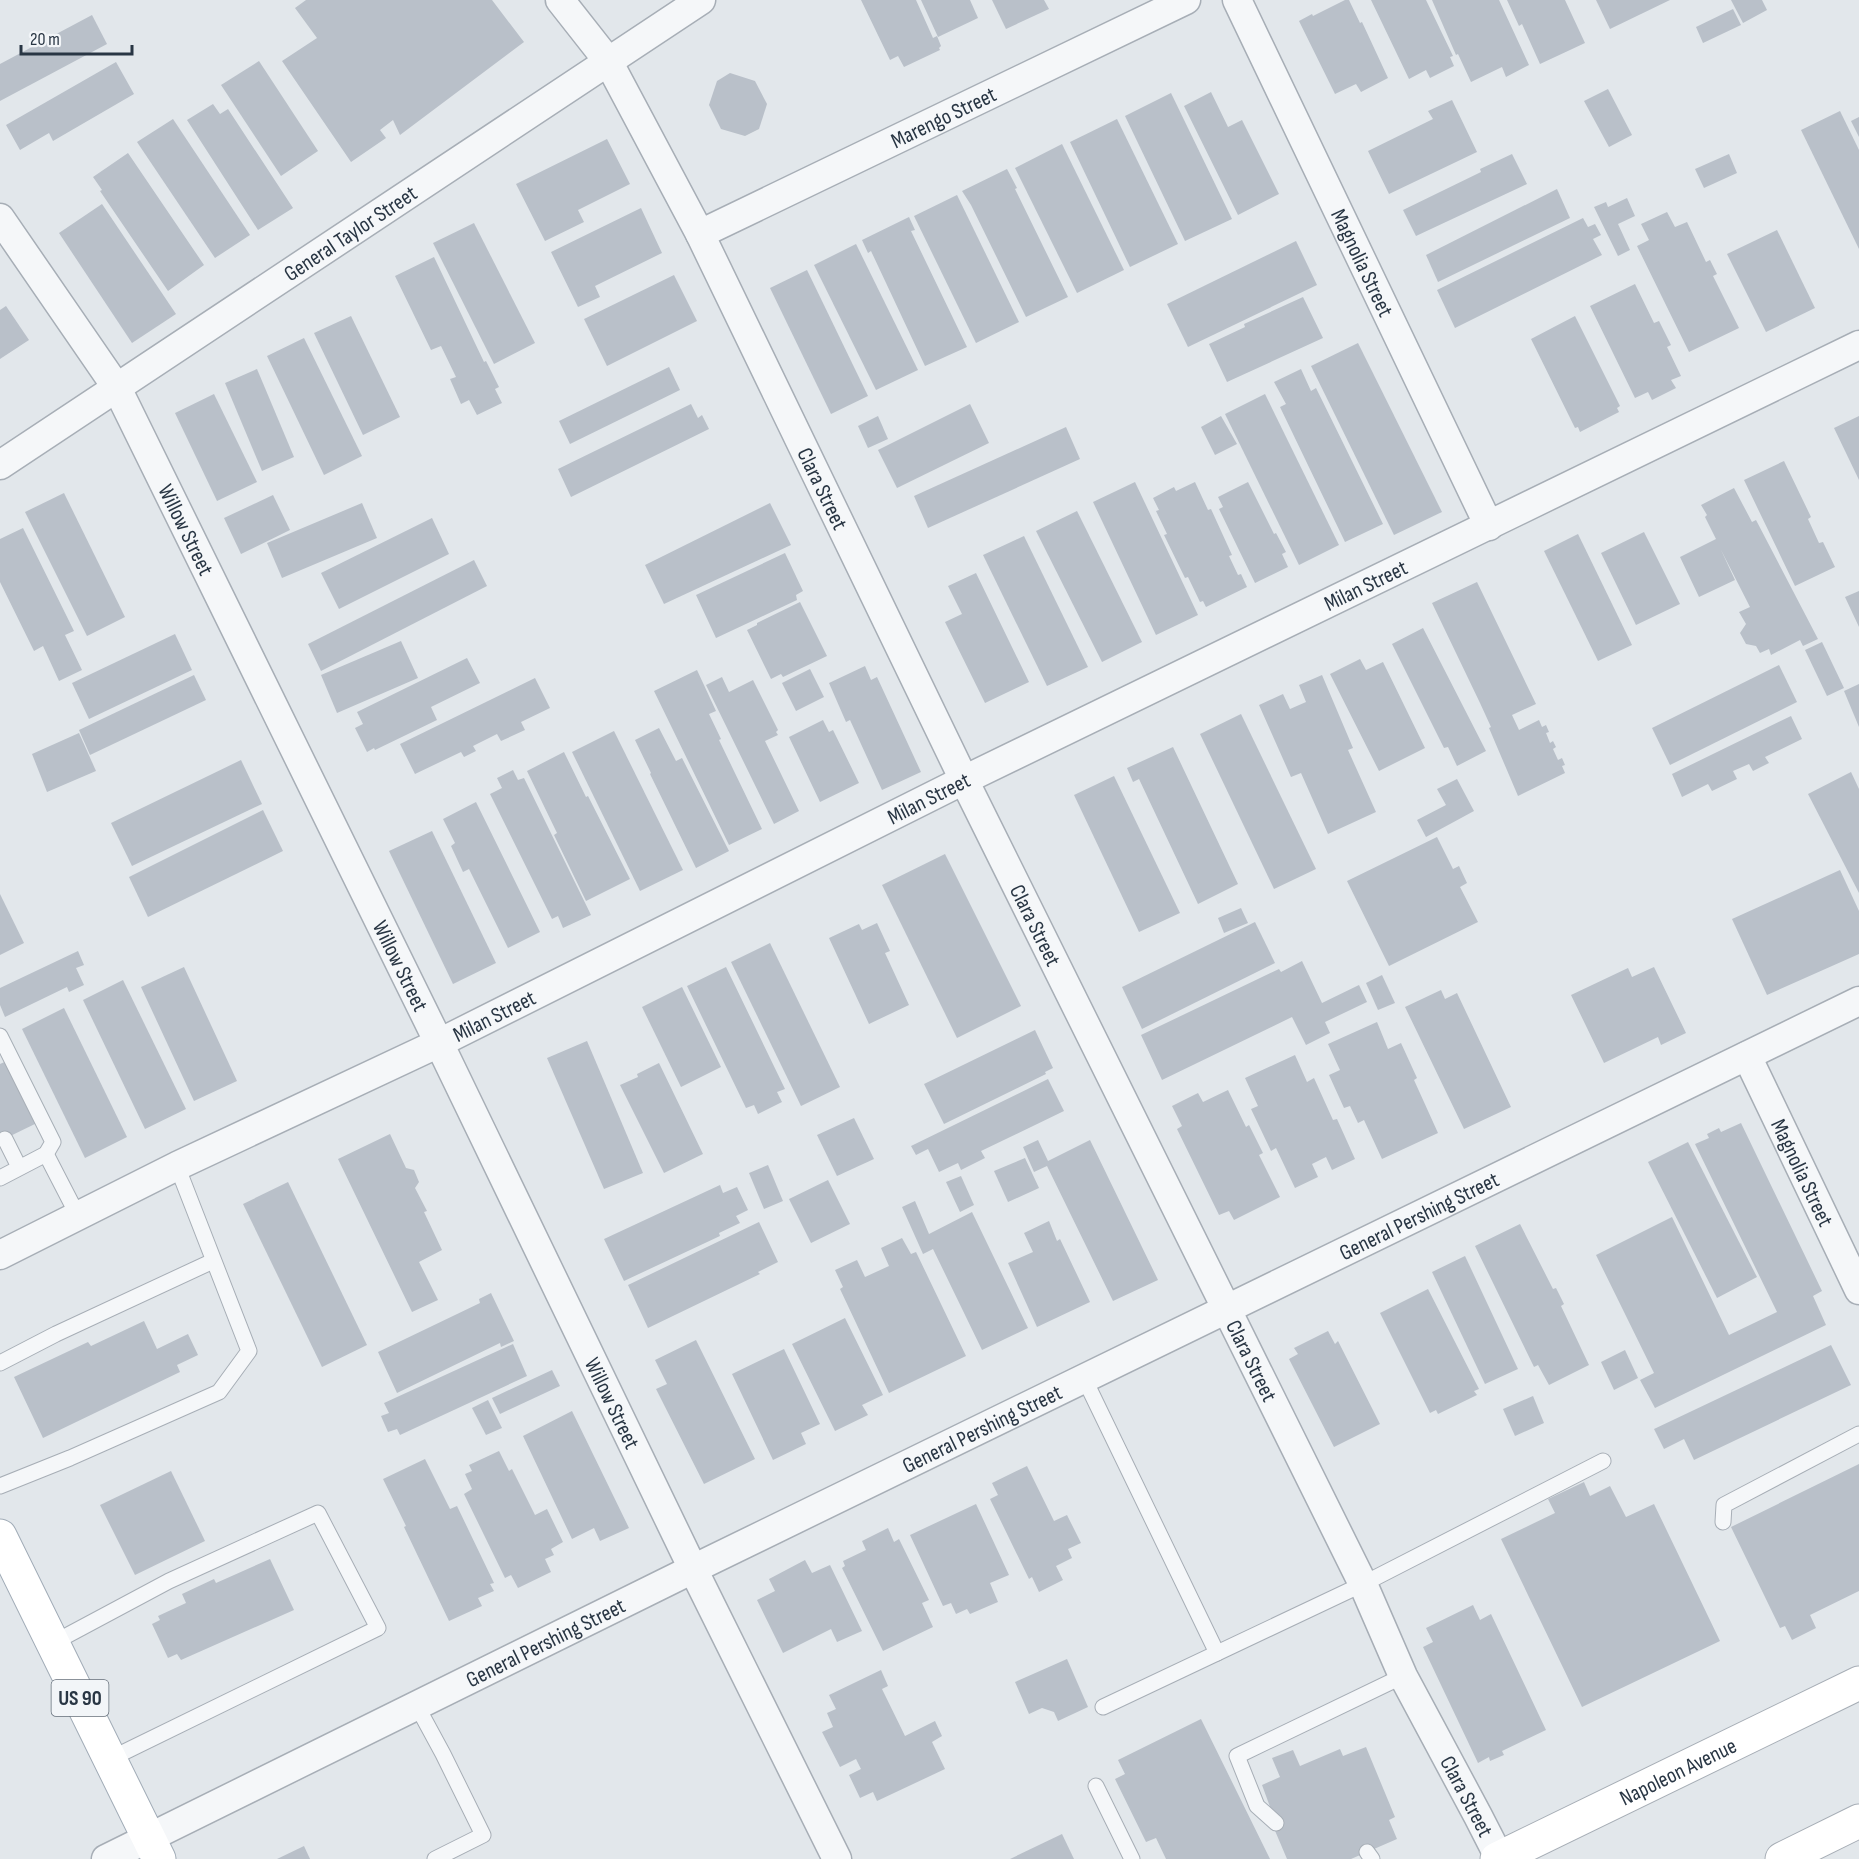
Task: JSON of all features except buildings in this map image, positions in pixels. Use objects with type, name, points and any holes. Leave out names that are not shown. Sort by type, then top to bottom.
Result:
[{"type":"main road","name":"US 90","points":[[0,1536],[154,1849]]},
{"type":"main road","name":"Napoleon Avenue","points":[[1499,1859],[1859,1683]]},
{"type":"main road","points":[[1782,1859],[1859,1821]]},
{"type":"street","name":"Clara Street","points":[[560,0],[608,62],[700,234],[964,780],[1363,1584],[1403,1676],[1499,1859]]},
{"type":"street","name":"General Taylor Street","points":[[0,465],[701,0]]},
{"type":"street","name":"Marengo Street","points":[[700,234],[1186,0]]},
{"type":"street","name":"Magnolia Street","points":[[1237,0],[1489,526]]},
{"type":"street","name":"Willow Street","points":[[0,218],[117,388],[439,1043],[693,1569],[837,1859]]},
{"type":"street","name":"Milan Street","points":[[0,1255],[177,1166],[439,1043],[964,780],[1859,345]]},
{"type":"street","name":"General Pershing Street","points":[[106,1859],[154,1849],[417,1706],[693,1569],[1859,1001]]},
{"type":"street","name":"Magnolia Street","points":[[1747,1056],[1859,1290]]},
{"type":"lane","points":[[0,1036],[53,1142],[46,1154],[0,1178]]},
{"type":"lane","points":[[5,1139],[20,1167]]},
{"type":"lane","points":[[46,1154],[78,1216]]},
{"type":"lane","points":[[0,1486],[70,1458],[219,1392],[249,1352],[177,1166]]},
{"type":"lane","points":[[0,1363],[56,1334],[213,1261]]},
{"type":"lane","points":[[1084,1378],[1217,1653]]},
{"type":"lane","points":[[1723,1522],[1724,1505],[1859,1434]]},
{"type":"lane","points":[[1103,1707],[1363,1584],[1603,1461]]},
{"type":"lane","points":[[53,1643],[169,1581],[318,1513],[378,1628],[110,1759]]},
{"type":"lane","points":[[1276,1823],[1257,1806],[1238,1756],[1403,1676]]},
{"type":"lane","points":[[417,1706],[483,1835],[435,1859]]},
{"type":"lane","points":[[1096,1786],[1132,1859]]}]
